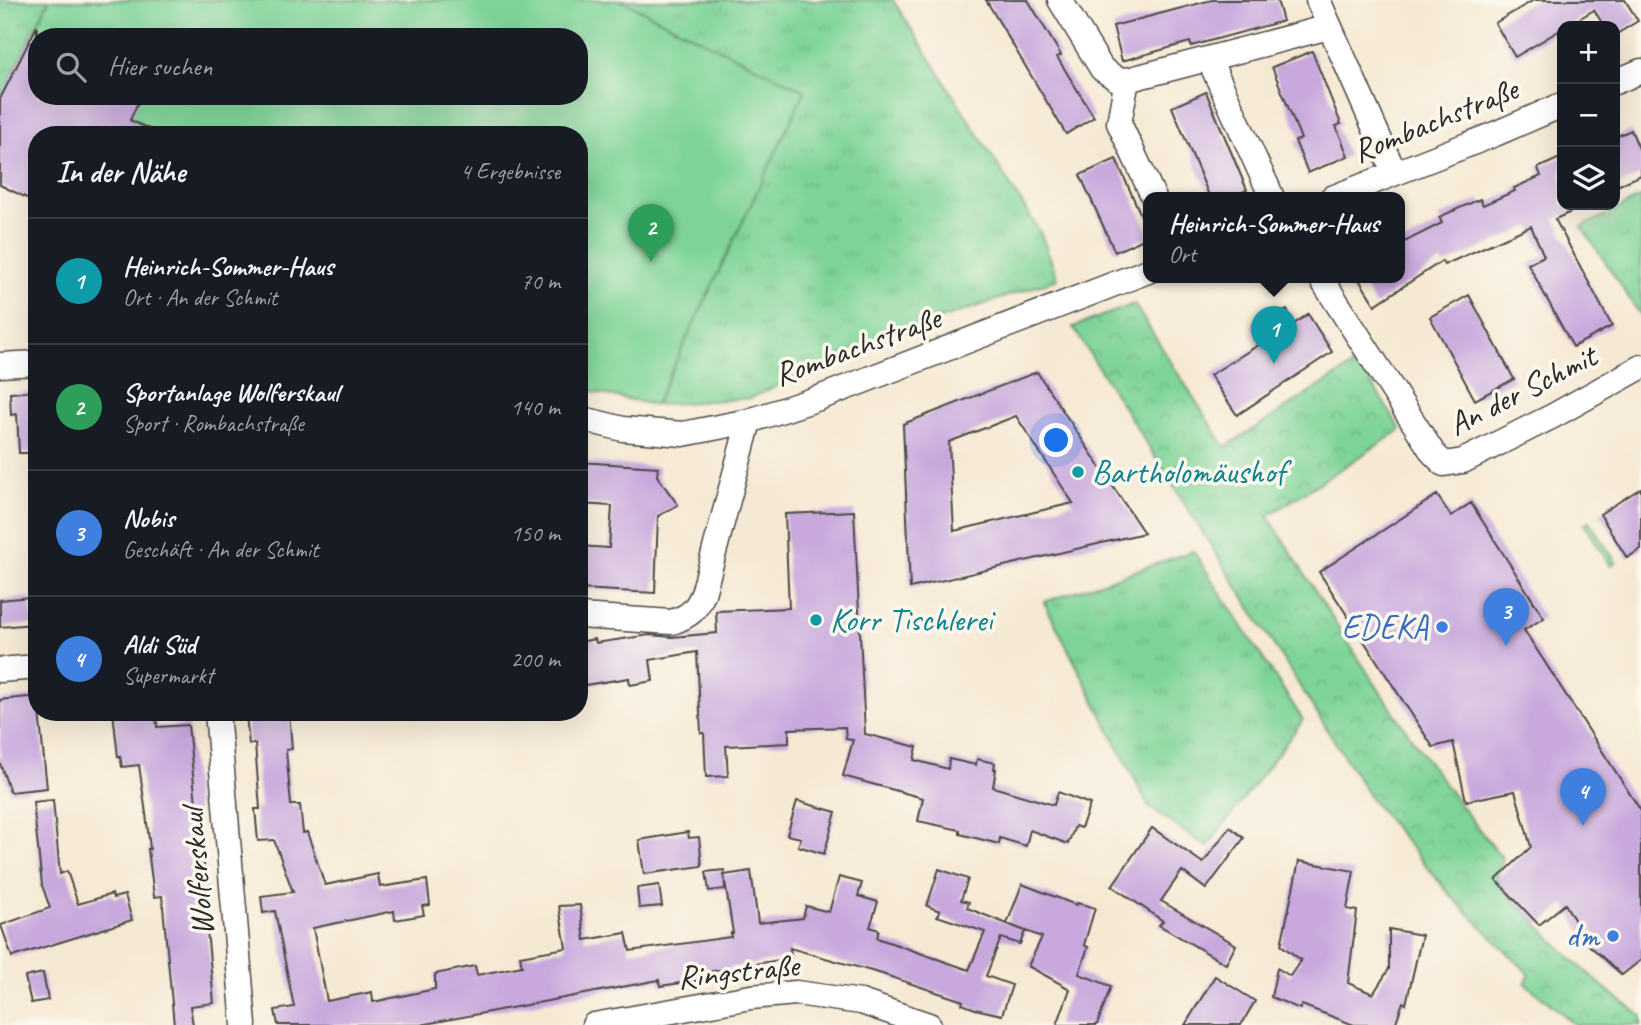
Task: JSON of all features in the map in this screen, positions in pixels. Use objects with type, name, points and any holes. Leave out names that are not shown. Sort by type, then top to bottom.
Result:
[{"type":"street","points":[[1060,0],[1102,69],[1117,79],[1127,80],[1329,26]]},
{"type":"street","points":[[1318,0],[1394,172]]},
{"type":"street","points":[[1209,59],[1270,192]]},
{"type":"street","points":[[1620,80],[1641,71]]},
{"type":"street","points":[[1127,80],[1119,123],[1151,192]]},
{"type":"street","name":"Rombachstraße","points":[[1346,192],[1557,107]]},
{"type":"street","name":"Rombachstraße","points":[[588,420],[623,429],[683,434],[748,421],[819,398],[1143,273]]},
{"type":"street","name":"An der Schmit","points":[[1324,283],[1433,453],[1444,464],[1463,461],[1553,416],[1641,367]]},
{"type":"street","points":[[0,365],[28,363]]},
{"type":"street","points":[[588,617],[673,622],[687,617],[696,608],[703,594],[748,421]]},
{"type":"street","points":[[0,670],[28,668]]},
{"type":"street","name":"Wolferskaul","points":[[218,721],[244,1025]]},
{"type":"street","name":"Ringstraße","points":[[607,1024],[751,997],[796,993],[861,1002],[929,1025]]},
{"type":"green space","points":[[0,0],[49,0],[35,28],[28,28],[28,43],[0,100]]},
{"type":"green space","points":[[49,0],[620,0],[805,91],[655,405],[588,391],[588,126],[143,126],[130,120],[131,105],[588,105],[588,28],[36,28]]},
{"type":"green space","points":[[620,0],[893,0],[1040,232],[1058,279],[869,343],[751,398],[655,405],[805,91]]},
{"type":"green space","points":[[1641,197],[1641,316],[1582,227]]},
{"type":"green space","points":[[1134,304],[1225,447],[1358,362],[1401,430],[1268,516],[1409,734],[1503,859],[1496,880],[1583,969],[1641,1015],[1641,1025],[1576,1025],[1525,983],[1530,975],[1452,897],[1373,802],[1073,327]]},
{"type":"green space","points":[[1589,521],[1616,562],[1611,566],[1584,524]]},
{"type":"green space","points":[[1193,551],[1303,720],[1207,847],[1149,807],[1044,602]]},
{"type":"building","points":[[986,0],[1028,0],[1061,55],[1057,57],[1094,117],[1066,134]]},
{"type":"building","points":[[1212,0],[1277,0],[1283,21],[1122,61],[1113,26]]},
{"type":"building","points":[[1534,0],[1625,0],[1638,21],[1620,32],[1620,21],[1601,21],[1594,10],[1575,21],[1557,21],[1557,32],[1515,57],[1495,23]]},
{"type":"building","points":[[28,44],[28,105],[137,105],[130,120],[143,126],[28,126],[28,199],[0,185],[0,99]]},
{"type":"building","points":[[1312,51],[1341,124],[1336,126],[1348,156],[1308,173],[1295,141],[1301,139],[1272,67]]},
{"type":"building","points":[[1206,92],[1247,190],[1207,192],[1172,107]]},
{"type":"building","points":[[1631,130],[1641,153],[1641,175],[1620,185],[1620,147],[1620,135]]},
{"type":"building","points":[[1116,159],[1143,220],[1143,239],[1115,252],[1080,175]]},
{"type":"building","points":[[1557,159],[1557,210],[1576,210],[1555,219],[1612,326],[1573,347],[1528,264],[1544,256],[1531,226],[1444,265],[1442,261],[1375,305],[1361,283],[1405,283],[1405,242],[1442,223],[1439,217],[1480,199],[1483,205],[1541,176],[1538,168]]},
{"type":"building","points":[[1469,295],[1514,379],[1475,400],[1430,317]]},
{"type":"building","points":[[1287,310],[1294,324],[1308,314],[1332,352],[1237,415],[1210,375],[1260,344],[1252,326]]},
{"type":"building","name":"Bartholomäushof","points":[[1037,372],[1144,533],[910,588],[903,424]],"holes":[[[1016,416],[1073,503],[954,531],[949,442]]]},
{"type":"building","points":[[28,392],[28,453],[19,453],[17,414],[11,415],[10,393]]},
{"type":"building","points":[[588,463],[658,467],[657,476],[678,505],[658,516],[655,593],[588,589],[588,547],[609,548],[612,506],[588,505]]},
{"type":"building","points":[[1641,488],[1641,549],[1627,558],[1600,514]]},
{"type":"building","points":[[1437,495],[1451,516],[1471,503],[1544,618],[1524,630],[1641,811],[1641,960],[1622,975],[1589,945],[1565,904],[1539,925],[1496,880],[1531,847],[1515,791],[1466,801],[1453,742],[1433,747],[1319,572]]},
{"type":"building","points":[[854,511],[865,734],[917,747],[914,760],[948,769],[949,759],[976,765],[977,759],[995,763],[993,787],[1054,805],[1058,792],[1090,804],[1081,828],[1075,826],[1068,844],[1030,830],[1026,846],[1000,838],[999,844],[960,834],[960,830],[918,821],[923,798],[843,776],[853,740],[846,739],[845,727],[789,729],[789,743],[726,746],[728,776],[706,777],[697,652],[650,660],[653,681],[630,685],[629,678],[588,685],[588,640],[595,639],[596,643],[650,635],[672,637],[717,633],[716,611],[789,608],[785,514]]},
{"type":"building","points":[[28,597],[28,624],[0,627],[0,600]]},
{"type":"building","points":[[28,697],[28,721],[40,721],[47,788],[10,792],[0,763],[0,700]]},
{"type":"building","points":[[114,721],[157,721],[157,727],[188,725],[203,853],[214,1003],[190,1006],[193,1025],[174,1025],[162,896],[154,897],[139,765],[122,767],[120,756],[118,757]]},
{"type":"building","points":[[247,721],[290,721],[292,749],[286,750],[291,805],[300,805],[303,833],[307,832],[325,885],[378,874],[380,887],[427,880],[430,905],[422,906],[424,915],[395,920],[394,911],[313,928],[327,1001],[372,992],[373,1002],[435,989],[435,974],[475,966],[477,975],[522,966],[520,956],[566,948],[559,906],[580,905],[585,940],[626,933],[630,951],[731,937],[733,933],[724,875],[751,871],[758,923],[803,918],[806,906],[829,912],[839,877],[862,883],[858,896],[878,902],[870,927],[879,930],[877,938],[969,970],[985,932],[937,916],[940,911],[927,906],[939,869],[968,879],[961,900],[969,902],[967,908],[1025,931],[1020,944],[1001,938],[986,976],[1012,985],[1002,1015],[975,1009],[962,1004],[963,1001],[882,974],[790,948],[791,958],[707,972],[708,979],[660,986],[659,980],[420,1025],[278,1025],[275,1010],[294,1007],[275,911],[263,913],[261,896],[293,892],[274,840],[258,841],[255,809],[260,809],[255,744],[249,744]]},
{"type":"building","points":[[53,800],[60,874],[67,871],[78,904],[112,894],[113,898],[125,895],[132,920],[12,957],[1,925],[50,908],[42,885],[33,802]]},
{"type":"building","points":[[797,801],[836,812],[824,854],[798,846],[801,838],[787,835]]},
{"type":"building","points":[[1230,827],[1244,838],[1206,889],[1182,871],[1161,901],[1236,945],[1226,964],[1159,925],[1163,921],[1112,886],[1152,828],[1203,863]]},
{"type":"building","points":[[688,832],[689,838],[699,837],[702,866],[644,874],[639,840]]},
{"type":"building","points":[[1299,861],[1354,871],[1347,909],[1357,911],[1348,983],[1373,994],[1389,969],[1389,929],[1422,935],[1406,1004],[1403,1002],[1395,1025],[1354,1025],[1302,1005],[1300,1009],[1271,997],[1277,968],[1290,976],[1301,960],[1281,945]]},
{"type":"building","points":[[724,870],[725,889],[709,891],[706,872]]},
{"type":"building","points":[[1022,884],[1076,905],[1077,903],[1095,908],[1084,945],[1088,947],[1079,974],[1111,986],[1097,1025],[1057,1025],[1070,989],[1028,966],[1042,937],[1007,924]]},
{"type":"building","points":[[659,885],[662,906],[639,908],[637,888]]},
{"type":"building","points":[[43,973],[48,1000],[31,1003],[25,977]]},
{"type":"building","points":[[1215,976],[1255,1001],[1241,1025],[1185,1025]]},
{"type":"place","name":"Sportanlage Wolferskaul","points":[[651,262]]},
{"type":"place","name":"Heinrich-Sommer-Haus","points":[[1274,364]]},
{"type":"place","name":"Bartholomäushof","points":[[1078,472]]},
{"type":"place","name":"Korr Tischlerei","points":[[816,620]]},
{"type":"place","name":"EDEKA","points":[[1442,627]]},
{"type":"place","name":"Nobis","points":[[1506,646]]},
{"type":"place","name":"Aldi Süd","points":[[1583,826]]},
{"type":"place","name":"dm","points":[[1613,936]]}]
